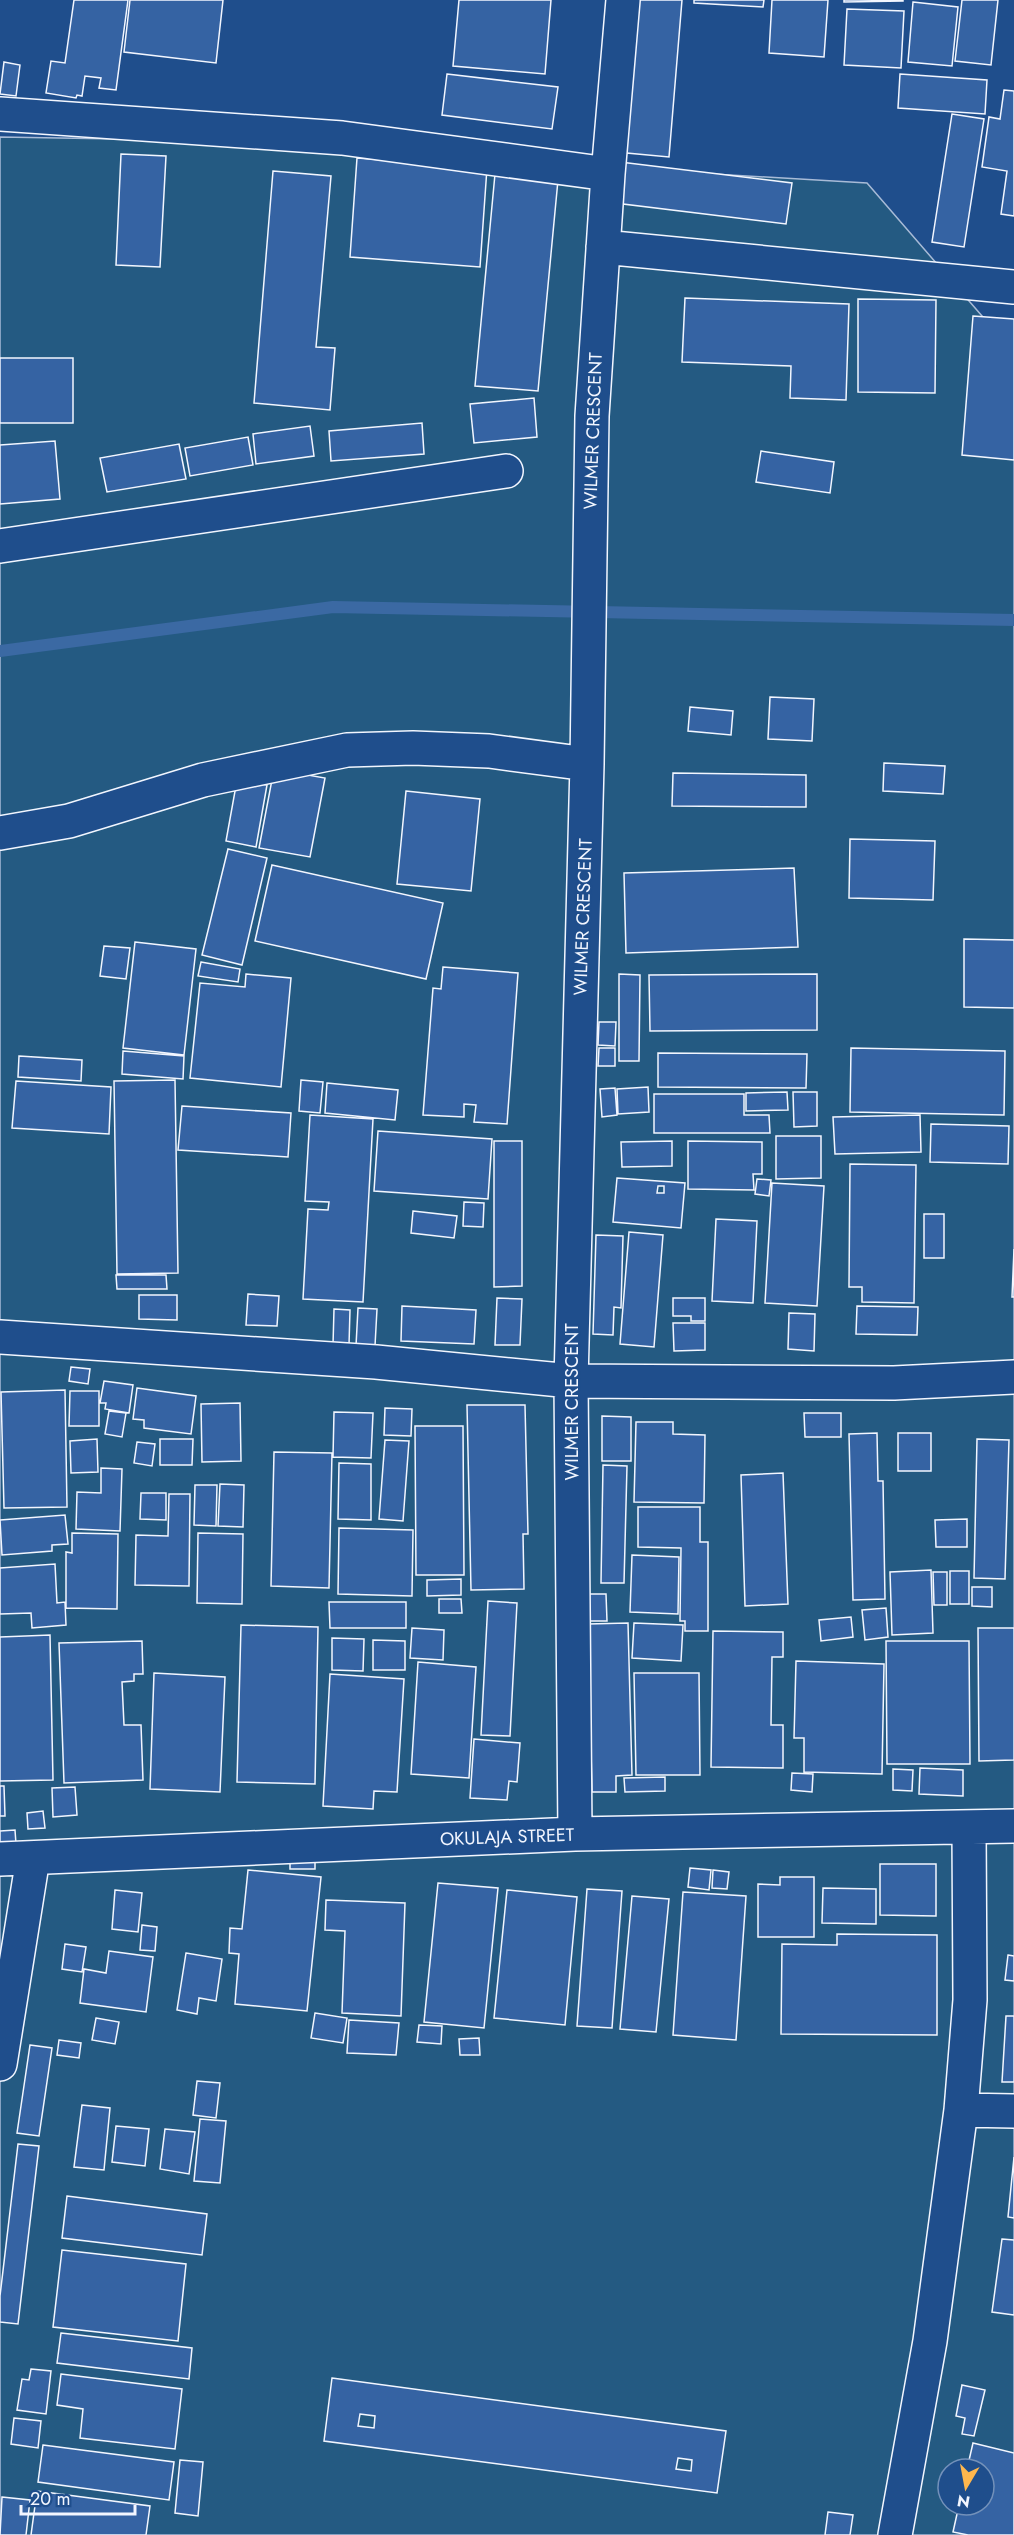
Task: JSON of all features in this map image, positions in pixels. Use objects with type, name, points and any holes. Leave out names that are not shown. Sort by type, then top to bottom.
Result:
[{"type":"street","name":"WILMER CRESCENT","points":[[575,1834],[571,1381],[587,755],[592,416],[608,174],[623,0]]},
{"type":"street","points":[[0,114],[342,138],[608,174]]},
{"type":"street","points":[[603,247],[1014,286]]},
{"type":"street","points":[[0,546],[506,471]]},
{"type":"street","points":[[0,833],[69,821],[203,780],[348,750],[413,748],[587,755]]},
{"type":"street","points":[[0,1337],[376,1362],[571,1381],[894,1383],[1014,1377]]},
{"type":"street","name":"OKULAJA STREET","points":[[0,1858],[575,1834],[1014,1826]]},
{"type":"street","points":[[896,2535],[930,2341],[961,2110],[970,2000],[969,1828]]},
{"type":"street","points":[[0,2064],[33,1858]]},
{"type":"street","points":[[961,2110],[1014,2111]]},
{"type":"shaded area","points":[[0,137],[119,139],[867,183],[1014,353],[1014,2535],[0,2535]]},
{"type":"building","points":[[74,0],[128,0],[116,90],[99,88],[101,78],[85,76],[82,96],[77,95],[76,98],[46,93],[51,61],[65,63]]},
{"type":"building","points":[[130,0],[223,0],[216,63],[124,52]]},
{"type":"building","points":[[459,0],[551,0],[545,74],[453,66]]},
{"type":"building","points":[[628,0],[682,0],[669,157],[616,152]]},
{"type":"building","points":[[694,0],[764,0],[763,7],[694,3]]},
{"type":"building","points":[[772,0],[828,0],[824,57],[769,53]]},
{"type":"building","points":[[844,0],[903,0],[903,1],[844,2]]},
{"type":"building","points":[[962,0],[998,0],[991,65],[955,61]]},
{"type":"building","points":[[913,2],[958,7],[952,66],[908,62]]},
{"type":"building","points":[[847,9],[904,11],[901,68],[844,65]]},
{"type":"building","points":[[4,62],[20,65],[16,96],[0,94]]},
{"type":"building","points":[[447,74],[558,87],[552,129],[442,115]]},
{"type":"building","points":[[900,74],[987,80],[985,114],[898,108]]},
{"type":"building","points":[[1004,90],[1014,91],[1014,216],[1001,214],[1007,171],[982,167],[989,117],[1000,119]]},
{"type":"building","points":[[952,114],[984,119],[964,247],[932,242]]},
{"type":"building","points":[[121,154],[166,156],[160,267],[116,265]]},
{"type":"building","points":[[357,158],[487,168],[480,267],[350,257]]},
{"type":"building","points":[[620,162],[792,183],[786,224],[615,203]]},
{"type":"building","points":[[273,171],[331,176],[316,347],[335,348],[330,410],[254,403]]},
{"type":"building","points":[[495,174],[558,180],[538,391],[475,386]]},
{"type":"building","points":[[685,298],[849,304],[846,400],[790,398],[791,366],[682,362]]},
{"type":"building","points":[[858,299],[936,300],[935,393],[858,392]]},
{"type":"building","points":[[973,316],[1014,319],[1014,460],[962,455]]},
{"type":"building","points":[[0,358],[73,358],[73,423],[0,423]]},
{"type":"building","points":[[534,398],[537,437],[474,443],[470,404]]},
{"type":"building","points":[[422,423],[424,454],[331,461],[329,431]]},
{"type":"building","points":[[310,426],[314,456],[256,464],[253,434]]},
{"type":"building","points":[[248,437],[253,465],[190,476],[185,448]]},
{"type":"building","points":[[55,441],[60,499],[0,504],[0,445]]},
{"type":"building","points":[[179,444],[186,479],[107,492],[100,458]]},
{"type":"building","points":[[761,451],[834,462],[830,493],[756,482]]},
{"type":"building","points":[[770,697],[814,699],[812,741],[768,739]]},
{"type":"building","points":[[690,707],[733,711],[731,735],[688,731]]},
{"type":"building","points":[[884,763],[945,766],[943,794],[883,791]]},
{"type":"building","points":[[274,769],[325,778],[310,857],[259,848]]},
{"type":"building","points":[[673,773],[806,775],[806,807],[672,806]]},
{"type":"building","points":[[237,780],[267,785],[256,847],[226,841]]},
{"type":"building","points":[[406,791],[480,799],[471,891],[397,884]]},
{"type":"building","points":[[850,839],[935,841],[933,900],[849,898]]},
{"type":"building","points":[[228,849],[267,858],[242,965],[202,955]]},
{"type":"building","points":[[272,865],[443,903],[426,979],[255,941]]},
{"type":"building","points":[[794,868],[798,947],[626,953],[624,873]]},
{"type":"building","points":[[964,939],[1014,940],[1014,1008],[964,1007]]},
{"type":"building","points":[[135,942],[196,949],[184,1055],[123,1048]]},
{"type":"building","points":[[104,946],[130,948],[126,979],[100,976]]},
{"type":"building","points":[[201,962],[240,969],[238,982],[198,976]]},
{"type":"building","points":[[443,967],[518,973],[507,1124],[474,1122],[476,1105],[464,1104],[464,1117],[423,1115],[433,988],[441,989]]},
{"type":"building","points":[[246,974],[291,978],[281,1087],[190,1078],[200,983],[245,987]]},
{"type":"building","points":[[619,974],[640,975],[639,1061],[619,1061]]},
{"type":"building","points":[[817,974],[817,1030],[650,1031],[649,975]]},
{"type":"building","points":[[599,1022],[616,1022],[615,1046],[598,1045]]},
{"type":"building","points":[[599,1048],[615,1048],[615,1066],[598,1066]]},
{"type":"building","points":[[851,1048],[1005,1051],[1004,1115],[850,1112]]},
{"type":"building","points":[[123,1051],[184,1056],[183,1079],[122,1074]]},
{"type":"building","points":[[658,1053],[807,1054],[806,1088],[658,1087]]},
{"type":"building","points":[[19,1056],[82,1060],[81,1081],[18,1077]]},
{"type":"building","points":[[175,1080],[178,1273],[117,1274],[114,1081]]},
{"type":"building","points":[[301,1080],[323,1082],[320,1113],[299,1111]]},
{"type":"building","points":[[16,1081],[111,1087],[109,1134],[12,1128]]},
{"type":"building","points":[[327,1083],[398,1090],[395,1120],[325,1113]]},
{"type":"building","points":[[648,1087],[649,1112],[618,1114],[617,1089]]},
{"type":"building","points":[[615,1088],[617,1115],[602,1117],[600,1089]]},
{"type":"building","points":[[787,1092],[788,1110],[746,1111],[746,1093]]},
{"type":"building","points":[[793,1092],[817,1092],[817,1126],[794,1127]]},
{"type":"building","points":[[654,1094],[744,1094],[744,1115],[769,1115],[770,1133],[654,1133]]},
{"type":"building","points":[[182,1106],[291,1113],[288,1157],[178,1150]]},
{"type":"building","points":[[310,1115],[373,1119],[363,1302],[303,1299],[308,1209],[328,1210],[329,1202],[305,1201]]},
{"type":"building","points":[[920,1115],[921,1152],[835,1154],[833,1117]]},
{"type":"building","points":[[931,1124],[1009,1126],[1008,1164],[930,1162]]},
{"type":"building","points":[[378,1131],[492,1139],[488,1199],[374,1191]]},
{"type":"building","points":[[776,1136],[821,1136],[821,1178],[776,1179]]},
{"type":"building","points":[[494,1141],[522,1141],[522,1286],[494,1287]]},
{"type":"building","points":[[672,1141],[672,1166],[622,1167],[621,1142]]},
{"type":"building","points":[[688,1141],[762,1142],[762,1174],[753,1174],[754,1190],[688,1189]]},
{"type":"building","points":[[850,1164],[916,1165],[914,1303],[862,1302],[862,1287],[849,1287]]},
{"type":"building","points":[[617,1178],[685,1183],[681,1228],[613,1222]],"holes":[[[658,1186],[664,1186],[664,1193],[657,1193]]]},
{"type":"building","points":[[757,1179],[771,1180],[769,1196],[755,1194]]},
{"type":"building","points":[[772,1183],[824,1186],[817,1306],[765,1303]]},
{"type":"building","points":[[464,1202],[484,1203],[483,1227],[463,1226]]},
{"type":"building","points":[[413,1211],[457,1216],[454,1238],[411,1233]]},
{"type":"building","points":[[924,1214],[944,1214],[944,1258],[924,1258]]},
{"type":"building","points":[[716,1219],[757,1221],[753,1303],[712,1301]]},
{"type":"building","points":[[629,1232],[663,1235],[654,1347],[620,1344]]},
{"type":"building","points":[[596,1235],[623,1236],[621,1308],[614,1307],[613,1335],[593,1334]]},
{"type":"building","points":[[1014,1249],[1014,1297],[1012,1297]]},
{"type":"building","points":[[116,1275],[166,1275],[167,1289],[117,1289]]},
{"type":"building","points":[[248,1294],[279,1296],[277,1326],[246,1325]]},
{"type":"building","points":[[139,1295],[177,1295],[177,1320],[139,1319]]},
{"type":"building","points":[[497,1298],[522,1299],[520,1345],[495,1345]]},
{"type":"building","points":[[673,1298],[705,1298],[705,1321],[691,1321],[691,1316],[673,1316]]},
{"type":"building","points":[[402,1306],[476,1310],[474,1344],[401,1341]]},
{"type":"building","points":[[857,1306],[918,1307],[917,1335],[856,1334]]},
{"type":"building","points":[[358,1308],[377,1309],[375,1346],[356,1346]]},
{"type":"building","points":[[334,1309],[350,1310],[349,1345],[333,1345]]},
{"type":"building","points":[[789,1313],[815,1314],[814,1351],[788,1349]]},
{"type":"building","points":[[673,1323],[705,1323],[705,1350],[674,1351]]},
{"type":"building","points":[[71,1367],[90,1369],[88,1384],[69,1381]]},
{"type":"building","points":[[104,1381],[133,1385],[129,1413],[105,1409],[106,1403],[100,1403]]},
{"type":"building","points":[[137,1388],[196,1396],[191,1434],[144,1428],[144,1420],[133,1419]]},
{"type":"building","points":[[65,1390],[67,1507],[4,1508],[1,1392]]},
{"type":"building","points":[[70,1391],[99,1391],[99,1426],[69,1426]]},
{"type":"building","points":[[240,1403],[241,1461],[202,1462],[201,1404]]},
{"type":"building","points":[[467,1405],[525,1405],[528,1534],[523,1534],[524,1589],[471,1590]]},
{"type":"building","points":[[385,1408],[412,1409],[411,1436],[384,1435]]},
{"type":"building","points":[[109,1411],[126,1413],[122,1437],[105,1434]]},
{"type":"building","points":[[334,1412],[373,1413],[371,1458],[333,1457]]},
{"type":"building","points":[[804,1413],[841,1413],[841,1437],[805,1437]]},
{"type":"building","points":[[602,1416],[631,1417],[631,1461],[602,1461]]},
{"type":"building","points":[[636,1422],[673,1422],[673,1434],[705,1435],[704,1503],[634,1502]]},
{"type":"building","points":[[415,1426],[463,1426],[464,1575],[416,1575]]},
{"type":"building","points":[[877,1433],[878,1481],[883,1481],[885,1599],[853,1600],[849,1434]]},
{"type":"building","points":[[898,1433],[931,1433],[931,1471],[898,1471]]},
{"type":"building","points":[[97,1439],[98,1472],[71,1473],[70,1441]]},
{"type":"building","points":[[160,1439],[193,1439],[192,1465],[160,1465]]},
{"type":"building","points":[[977,1439],[1009,1440],[1005,1579],[974,1578]]},
{"type":"building","points":[[385,1440],[409,1441],[403,1521],[379,1519]]},
{"type":"building","points":[[137,1442],[155,1444],[152,1466],[134,1463]]},
{"type":"building","points":[[274,1452],[332,1453],[329,1588],[271,1586]]},
{"type":"building","points":[[339,1463],[371,1464],[371,1520],[338,1519]]},
{"type":"building","points":[[603,1465],[627,1466],[624,1583],[601,1583]]},
{"type":"building","points":[[101,1468],[122,1469],[120,1531],[76,1529],[77,1492],[101,1493]]},
{"type":"building","points":[[783,1473],[788,1604],[745,1606],[741,1475]]},
{"type":"building","points":[[220,1484],[244,1485],[243,1527],[218,1526]]},
{"type":"building","points":[[195,1485],[217,1485],[216,1526],[194,1525]]},
{"type":"building","points":[[141,1493],[166,1493],[166,1520],[140,1519]]},
{"type":"building","points":[[169,1494],[190,1494],[189,1586],[135,1585],[136,1535],[168,1536]]},
{"type":"building","points":[[638,1507],[700,1507],[700,1542],[708,1542],[708,1631],[685,1631],[685,1621],[680,1621],[681,1548],[638,1547]]},
{"type":"building","points":[[65,1515],[68,1544],[52,1545],[52,1551],[2,1555],[0,1520]]},
{"type":"building","points":[[967,1519],[967,1547],[936,1547],[935,1520]]},
{"type":"building","points":[[339,1528],[413,1530],[412,1596],[338,1594]]},
{"type":"building","points":[[72,1533],[118,1534],[117,1609],[66,1608],[66,1552],[72,1553]]},
{"type":"building","points":[[198,1533],[243,1534],[242,1604],[197,1603]]},
{"type":"building","points":[[632,1555],[679,1557],[678,1614],[630,1612]]},
{"type":"building","points":[[55,1564],[57,1603],[65,1602],[66,1625],[32,1628],[31,1613],[0,1614],[0,1568]]},
{"type":"building","points":[[931,1570],[933,1633],[892,1635],[890,1572]]},
{"type":"building","points":[[950,1571],[969,1571],[969,1604],[950,1604]]},
{"type":"building","points":[[933,1572],[947,1572],[947,1605],[934,1605]]},
{"type":"building","points":[[461,1579],[461,1595],[427,1596],[427,1580]]},
{"type":"building","points":[[972,1587],[992,1587],[992,1607],[972,1606]]},
{"type":"building","points":[[585,1594],[606,1594],[607,1621],[585,1621]]},
{"type":"building","points":[[439,1599],[461,1599],[462,1613],[439,1613]]},
{"type":"building","points":[[488,1601],[517,1603],[510,1736],[481,1735]]},
{"type":"building","points":[[329,1602],[406,1602],[406,1628],[330,1628]]},
{"type":"building","points":[[886,1608],[888,1637],[865,1640],[862,1610]]},
{"type":"building","points":[[851,1617],[853,1637],[821,1641],[819,1620]]},
{"type":"building","points":[[628,1623],[632,1775],[616,1776],[616,1792],[592,1792],[588,1624]]},
{"type":"building","points":[[634,1623],[683,1625],[681,1661],[632,1658]]},
{"type":"building","points":[[241,1625],[318,1627],[315,1784],[237,1782]]},
{"type":"building","points":[[412,1628],[444,1630],[443,1660],[410,1658]]},
{"type":"building","points":[[978,1628],[1014,1628],[1014,1760],[979,1761]]},
{"type":"building","points":[[713,1631],[783,1632],[783,1657],[772,1657],[771,1725],[783,1725],[783,1768],[711,1767]]},
{"type":"building","points":[[50,1635],[53,1780],[0,1781],[0,1637]]},
{"type":"building","points":[[332,1638],[364,1639],[363,1671],[332,1670]]},
{"type":"building","points":[[373,1640],[405,1641],[405,1670],[373,1670]]},
{"type":"building","points":[[142,1641],[143,1674],[134,1674],[134,1681],[122,1682],[124,1725],[141,1725],[143,1780],[64,1783],[59,1643]]},
{"type":"building","points":[[886,1641],[969,1641],[970,1764],[887,1764]]},
{"type":"building","points":[[796,1661],[884,1664],[882,1774],[804,1772],[804,1738],[794,1738]]},
{"type":"building","points":[[418,1662],[476,1667],[469,1778],[411,1774]]},
{"type":"building","points":[[154,1673],[225,1677],[220,1792],[150,1789]]},
{"type":"building","points":[[634,1673],[699,1673],[700,1775],[636,1775]]},
{"type":"building","points":[[330,1674],[404,1679],[397,1792],[374,1791],[373,1809],[323,1806]]},
{"type":"building","points":[[474,1739],[520,1743],[517,1782],[509,1781],[507,1800],[470,1798]]},
{"type":"building","points":[[920,1768],[963,1770],[963,1796],[919,1794]]},
{"type":"building","points":[[893,1769],[913,1770],[912,1791],[893,1790]]},
{"type":"building","points":[[792,1773],[813,1774],[812,1792],[791,1790]]},
{"type":"building","points":[[665,1777],[665,1791],[625,1792],[624,1778]]},
{"type":"building","points":[[0,1786],[4,1786],[5,1816],[0,1816]]},
{"type":"building","points":[[75,1787],[77,1815],[53,1817],[52,1788]]},
{"type":"building","points":[[43,1811],[45,1828],[28,1829],[27,1813]]},
{"type":"building","points":[[15,1830],[16,1844],[0,1845],[0,1831]]},
{"type":"building","points":[[290,1855],[315,1855],[315,1869],[290,1869]]},
{"type":"building","points":[[880,1864],[936,1864],[936,1916],[880,1915]]},
{"type":"building","points":[[690,1868],[711,1870],[709,1890],[688,1887]]},
{"type":"building","points":[[248,1870],[321,1877],[307,2011],[235,2004],[239,1954],[229,1953],[230,1928],[242,1929]]},
{"type":"building","points":[[713,1870],[729,1872],[727,1889],[712,1888]]},
{"type":"building","points":[[780,1877],[814,1877],[814,1937],[758,1937],[758,1884],[780,1885]]},
{"type":"building","points":[[438,1883],[498,1888],[484,2028],[424,2022]]},
{"type":"building","points":[[823,1888],[876,1889],[876,1924],[822,1923]]},
{"type":"building","points":[[587,1889],[622,1891],[612,2028],[577,2026]]},
{"type":"building","points":[[115,1890],[142,1893],[138,1932],[112,1929]]},
{"type":"building","points":[[507,1890],[577,1897],[565,2025],[494,2018]]},
{"type":"building","points":[[683,1892],[746,1896],[736,2040],[673,2035]]},
{"type":"building","points":[[632,1896],[669,1899],[656,2032],[620,2029]]},
{"type":"building","points":[[326,1900],[405,1903],[401,2016],[342,2013],[345,1931],[325,1930]]},
{"type":"building","points":[[142,1925],[157,1927],[155,1951],[140,1950]]},
{"type":"building","points":[[837,1934],[937,1935],[937,2035],[781,2034],[782,1944],[837,1945]]},
{"type":"building","points":[[65,1944],[86,1947],[82,1972],[62,1969]]},
{"type":"building","points":[[109,1951],[153,1957],[146,2012],[80,2003],[84,1969],[106,1973]]},
{"type":"building","points":[[186,1953],[222,1959],[216,2001],[199,1998],[197,2014],[177,2010]]},
{"type":"building","points":[[1008,1955],[1014,1956],[1014,1981],[1005,1980]]},
{"type":"building","points":[[315,2013],[347,2018],[343,2043],[311,2038]]},
{"type":"building","points":[[1006,2016],[1014,2016],[1014,2082],[1002,2082]]},
{"type":"building","points":[[96,2018],[119,2022],[115,2044],[92,2040]]},
{"type":"building","points":[[349,2020],[399,2023],[396,2055],[347,2053]]},
{"type":"building","points":[[419,2025],[442,2026],[441,2044],[417,2042]]},
{"type":"building","points":[[479,2038],[480,2055],[460,2055],[459,2039]]},
{"type":"building","points":[[59,2040],[81,2043],[79,2058],[57,2055]]},
{"type":"building","points":[[30,2045],[52,2048],[39,2136],[17,2133]]},
{"type":"building","points":[[197,2081],[220,2083],[216,2118],[193,2115]]},
{"type":"building","points":[[82,2105],[110,2108],[104,2170],[74,2167]]},
{"type":"building","points":[[200,2119],[226,2121],[220,2183],[194,2181]]},
{"type":"building","points":[[116,2126],[149,2129],[145,2166],[112,2162]]},
{"type":"building","points":[[165,2129],[195,2132],[189,2174],[160,2169]]},
{"type":"building","points":[[18,2144],[39,2146],[18,2324],[0,2322],[0,2296]]},
{"type":"building","points":[[1014,2157],[1014,2218],[1008,2217]]},
{"type":"building","points":[[67,2196],[207,2214],[202,2255],[62,2238]]},
{"type":"building","points":[[1002,2239],[1014,2240],[1014,2315],[992,2312]]},
{"type":"building","points":[[62,2250],[186,2264],[178,2341],[53,2327]]},
{"type":"building","points":[[61,2333],[192,2348],[189,2379],[57,2363]]},
{"type":"building","points":[[31,2369],[51,2371],[46,2414],[17,2410],[22,2379],[29,2380]]},
{"type":"building","points":[[61,2374],[182,2389],[175,2449],[80,2438],[83,2409],[57,2405]]},
{"type":"building","points":[[332,2378],[726,2431],[717,2493],[324,2441]],"holes":[[[360,2414],[375,2416],[374,2428],[358,2426]],[[678,2458],[692,2460],[691,2471],[676,2469]]]},
{"type":"building","points":[[962,2385],[985,2390],[974,2436],[962,2434],[965,2418],[956,2416]]},
{"type":"building","points":[[14,2418],[41,2421],[38,2448],[11,2444]]},
{"type":"building","points":[[973,2443],[1014,2453],[1014,2535],[968,2535],[953,2532],[956,2517],[996,2517],[996,2457],[970,2457]]},
{"type":"building","points":[[43,2445],[174,2462],[169,2500],[38,2482]]},
{"type":"building","points":[[180,2460],[203,2462],[198,2516],[175,2513]]},
{"type":"building","points":[[37,2491],[150,2506],[146,2535],[31,2535]]},
{"type":"building","points":[[2,2497],[30,2500],[26,2535],[0,2535]]},
{"type":"building","points":[[828,2512],[853,2515],[850,2535],[825,2535]]},
{"type":"waterway","points":[[0,651],[333,607],[1014,620]]}]
